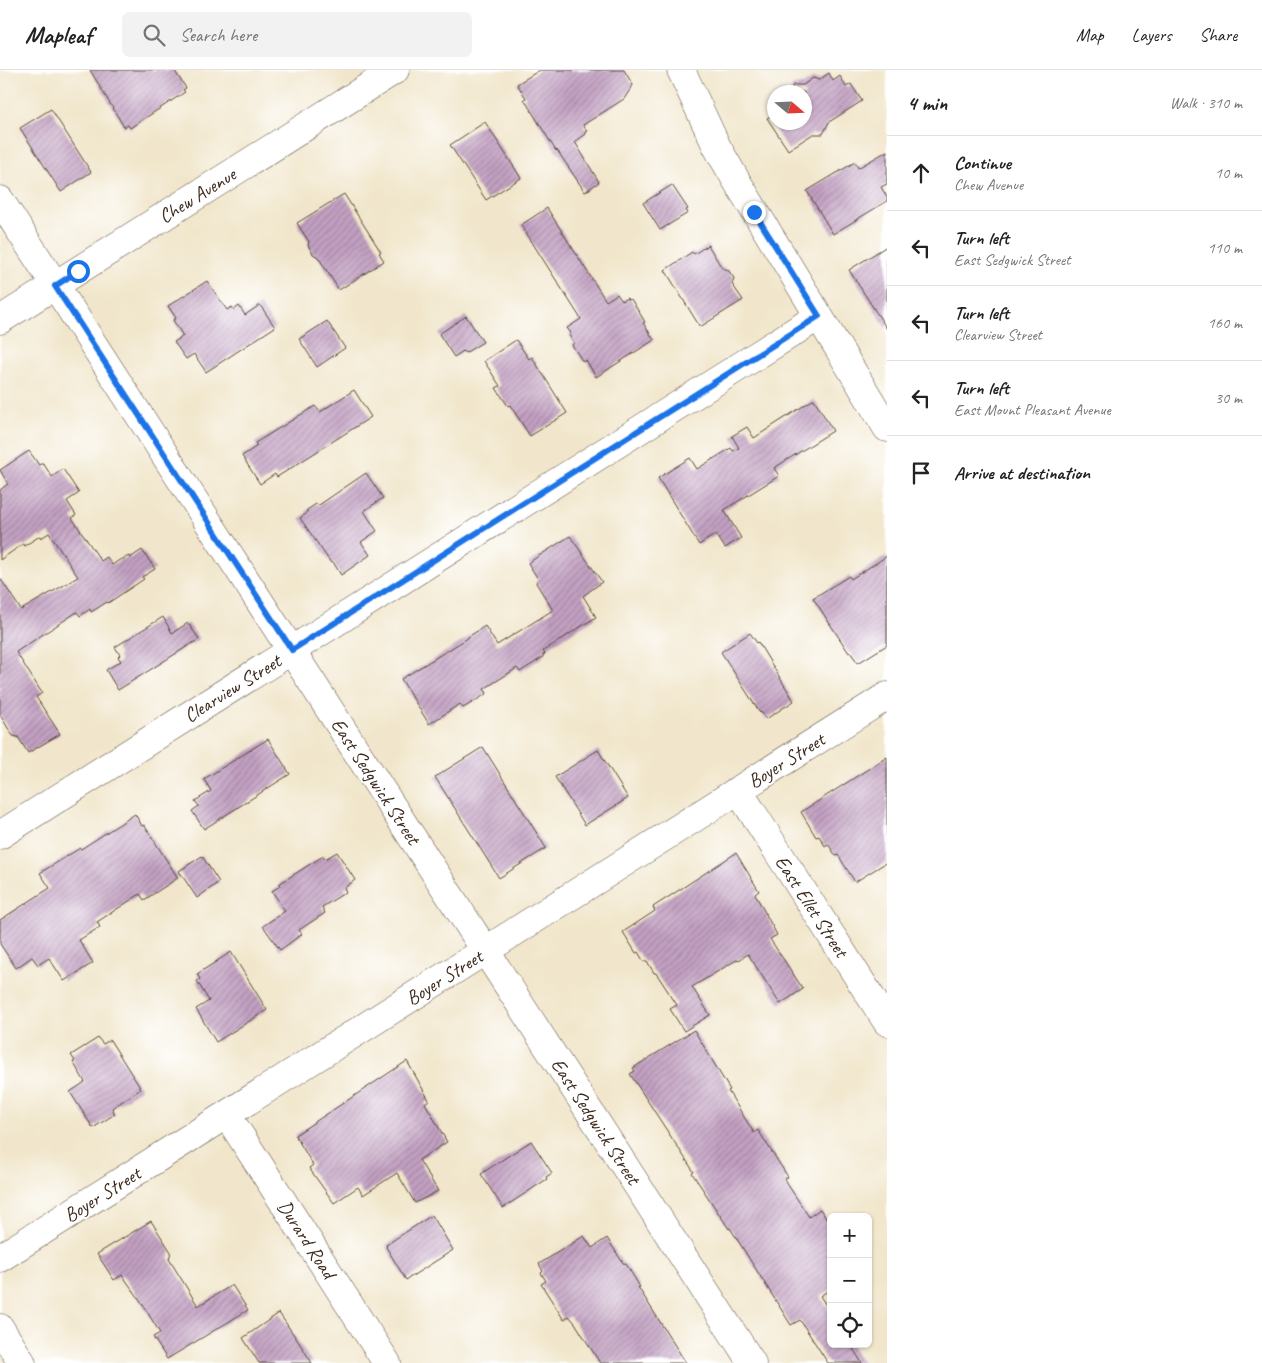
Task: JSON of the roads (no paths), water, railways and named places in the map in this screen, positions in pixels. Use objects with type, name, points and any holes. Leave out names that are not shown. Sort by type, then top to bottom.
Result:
[{"type":"street","name":"Chew Avenue","points":[[0,320],[395,70]]},
{"type":"street","points":[[681,70],[717,147],[887,428]]},
{"type":"street","name":"East Sedgwick Street","points":[[0,200],[752,1363]]},
{"type":"street","name":"Clearview Street","points":[[0,835],[819,316]]},
{"type":"street","name":"Boyer Street","points":[[0,1258],[887,696]]},
{"type":"street","name":"East Ellet Street","points":[[738,790],[887,1022]]},
{"type":"street","name":"Durard Road","points":[[227,1115],[387,1363]]},
{"type":"street","points":[[0,1328],[22,1363]]}]
